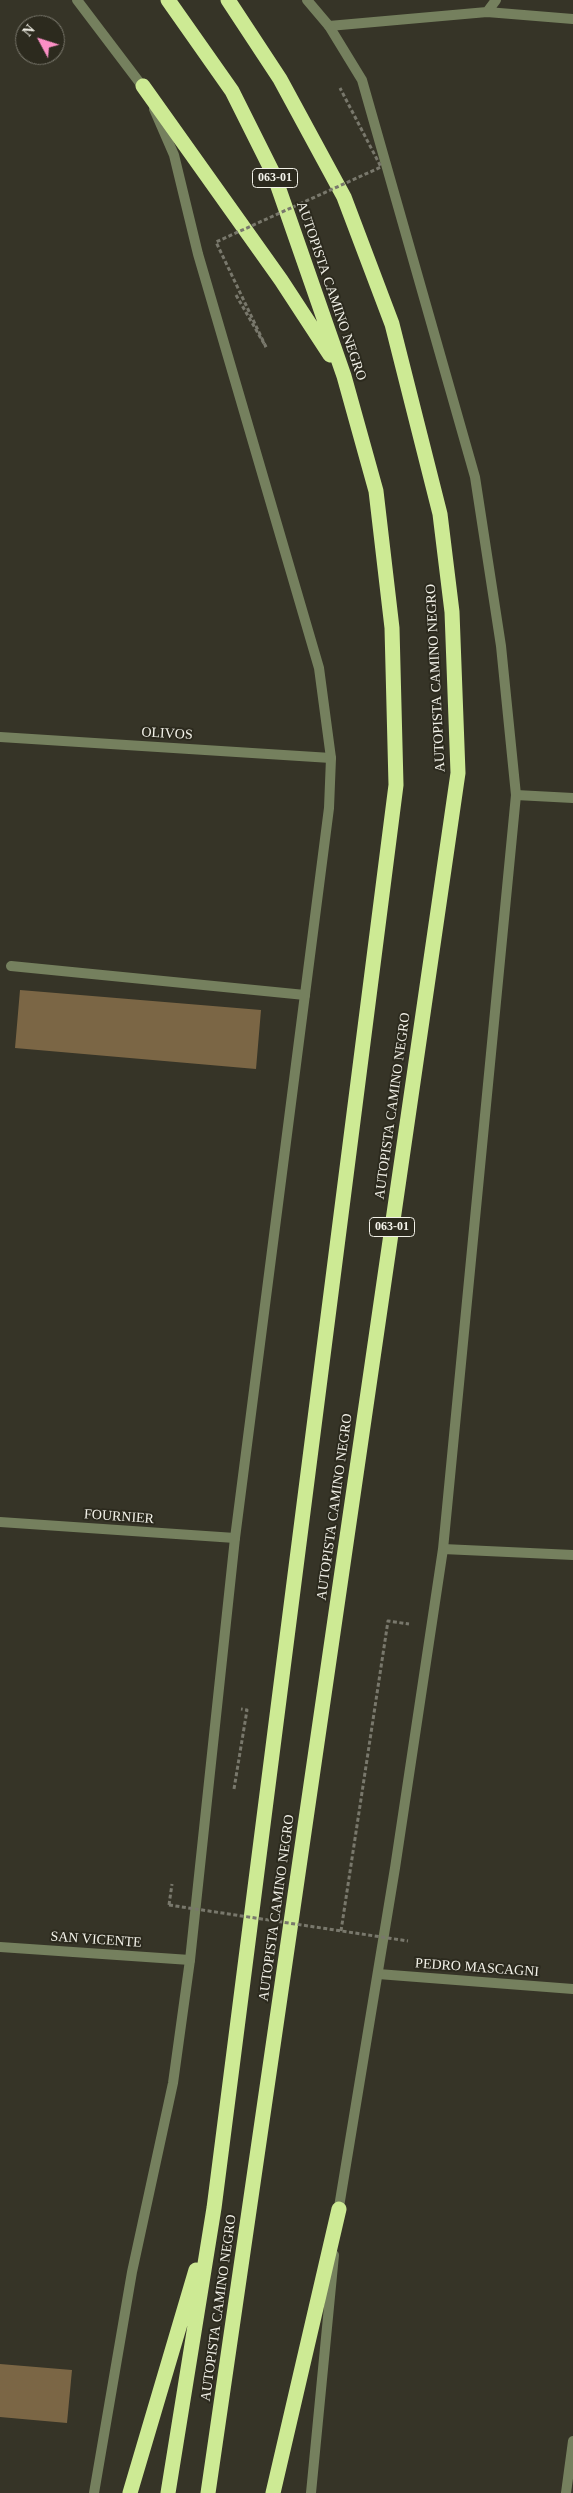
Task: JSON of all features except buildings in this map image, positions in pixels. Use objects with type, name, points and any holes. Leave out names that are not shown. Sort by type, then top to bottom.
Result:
[{"type":"highway","name":"AUTOPISTA CAMINO NEGRO","points":[[168,0],[232,91],[274,175],[344,376],[376,491],[392,628],[396,785],[214,2208],[168,2493]]},
{"type":"highway","name":"AUTOPISTA CAMINO NEGRO","points":[[208,2493],[458,773],[452,612],[440,514],[392,324],[344,197],[280,79],[228,0]]},
{"type":"highway","points":[[143,86],[281,280],[344,376]]},
{"type":"highway","points":[[130,2493],[214,2208]]},
{"type":"highway","points":[[273,2493],[339,2209]]},
{"type":"street","points":[[77,0],[143,86],[174,155],[198,254],[319,668],[331,758],[329,808],[235,1538],[190,1960],[173,2083],[132,2272],[94,2493]]},
{"type":"street","points":[[307,0],[329,26],[362,80],[475,477],[501,646],[516,794],[443,1549],[433,1627],[339,2209],[311,2493]]},
{"type":"street","points":[[487,12],[496,0]]},
{"type":"street","points":[[329,26],[487,12],[573,19]]},
{"type":"street","name":"OLIVOS","points":[[0,737],[331,758]]},
{"type":"street","points":[[516,794],[573,798]]},
{"type":"street","points":[[11,966],[304,995]]},
{"type":"street","name":"FOURNIER","points":[[0,1522],[235,1538]]},
{"type":"street","points":[[443,1549],[573,1554]]},
{"type":"street","name":"SAN VICENTE","points":[[0,1948],[190,1960]]},
{"type":"street","name":"PEDRO MASCAGNI","points":[[378,1974],[573,1989]]},
{"type":"street","points":[[566,2493],[573,2441]]},
{"type":"path","points":[[266,347],[216,242],[381,167],[340,88]]},
{"type":"path","points":[[341,1931],[388,1621],[433,1627]]},
{"type":"path","points":[[169,1906],[408,1941]]}]
